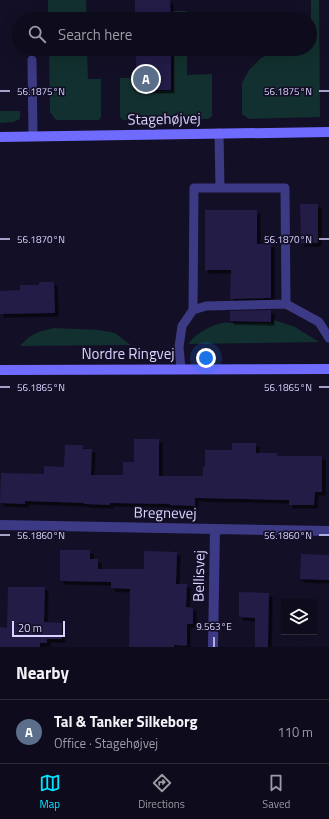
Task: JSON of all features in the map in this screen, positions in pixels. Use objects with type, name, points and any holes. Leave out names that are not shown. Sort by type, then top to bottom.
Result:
[{"type":"street","name":"Stagehøjvej","points":[[0,137],[329,132]]},
{"type":"street","name":"Nordre Ringvej","points":[[0,370],[329,369]]},
{"type":"street","name":"Bregnevej","points":[[0,525],[329,531]]},
{"type":"street","name":"Bellisvej","points":[[213,647],[215,528]]},
{"type":"lane","points":[[32,60],[33,136]]},
{"type":"lane","points":[[219,134],[220,188]]},
{"type":"lane","points":[[181,369],[179,347],[182,326],[193,310],[194,188],[284,188],[286,304]]},
{"type":"lane","points":[[193,310],[206,306],[286,304],[319,322],[329,338]]},
{"type":"green space","points":[[48,0],[86,0],[87,12],[48,12]]},
{"type":"green space","points":[[311,0],[319,0],[320,117],[249,119],[242,114],[242,83],[249,70],[261,58],[265,56],[317,56],[317,12],[311,12]]},
{"type":"green space","points":[[173,11],[187,11],[187,12]]},
{"type":"green space","points":[[49,56],[87,56],[88,79],[101,79],[101,117],[99,120],[56,120],[50,112]]},
{"type":"green space","points":[[173,56],[187,56],[187,75],[212,74],[212,116],[208,119],[123,120],[120,117],[120,78],[134,78],[134,91],[173,91]]},
{"type":"green space","points":[[0,111],[20,111],[20,119],[13,122],[0,123]]},
{"type":"green space","points":[[274,320],[295,327],[319,342],[189,344],[195,336],[219,324],[273,323]]},
{"type":"green space","points":[[54,328],[99,330],[115,333],[131,345],[20,346],[28,338],[35,334]]},
{"type":"building","points":[[135,0],[170,0],[171,12],[135,12]]},
{"type":"building","points":[[136,56],[171,56],[171,90],[136,90]]},
{"type":"building","points":[[300,204],[318,204],[318,243],[301,243]]},
{"type":"building","points":[[205,210],[257,210],[257,244],[271,244],[271,298],[230,299],[231,270],[205,270]]},
{"type":"building","points":[[39,282],[54,282],[55,313],[0,314],[0,291],[20,290],[20,285],[39,285]]},
{"type":"building","points":[[271,310],[271,322],[230,321],[230,311]]},
{"type":"building","points":[[134,439],[159,439],[159,476],[203,476],[203,467],[205,467],[205,450],[232,450],[232,443],[256,443],[256,453],[277,453],[277,456],[322,456],[322,492],[315,492],[314,505],[289,505],[289,500],[195,498],[195,506],[110,503],[110,505],[25,501],[25,504],[0,503],[1,473],[44,474],[44,466],[64,467],[65,445],[83,445],[83,449],[92,449],[91,475],[123,475],[123,462],[134,462]]},
{"type":"building","points":[[60,550],[90,550],[90,559],[98,559],[98,569],[144,569],[144,551],[177,552],[176,584],[187,584],[186,607],[193,608],[193,624],[187,624],[187,646],[174,645],[174,647],[129,647],[130,589],[111,588],[111,582],[60,581]]},
{"type":"building","points":[[301,554],[329,555],[329,580],[300,579]]},
{"type":"building","points":[[8,587],[45,587],[44,622],[62,623],[62,639],[47,639],[47,643],[40,643],[40,647],[0,647],[0,627],[7,628]]},
{"type":"building","points":[[239,592],[269,593],[268,647],[255,647],[255,618],[239,617]]},
{"type":"place","name":"Tal & Tanker Silkeborg","points":[[146,79]]}]
